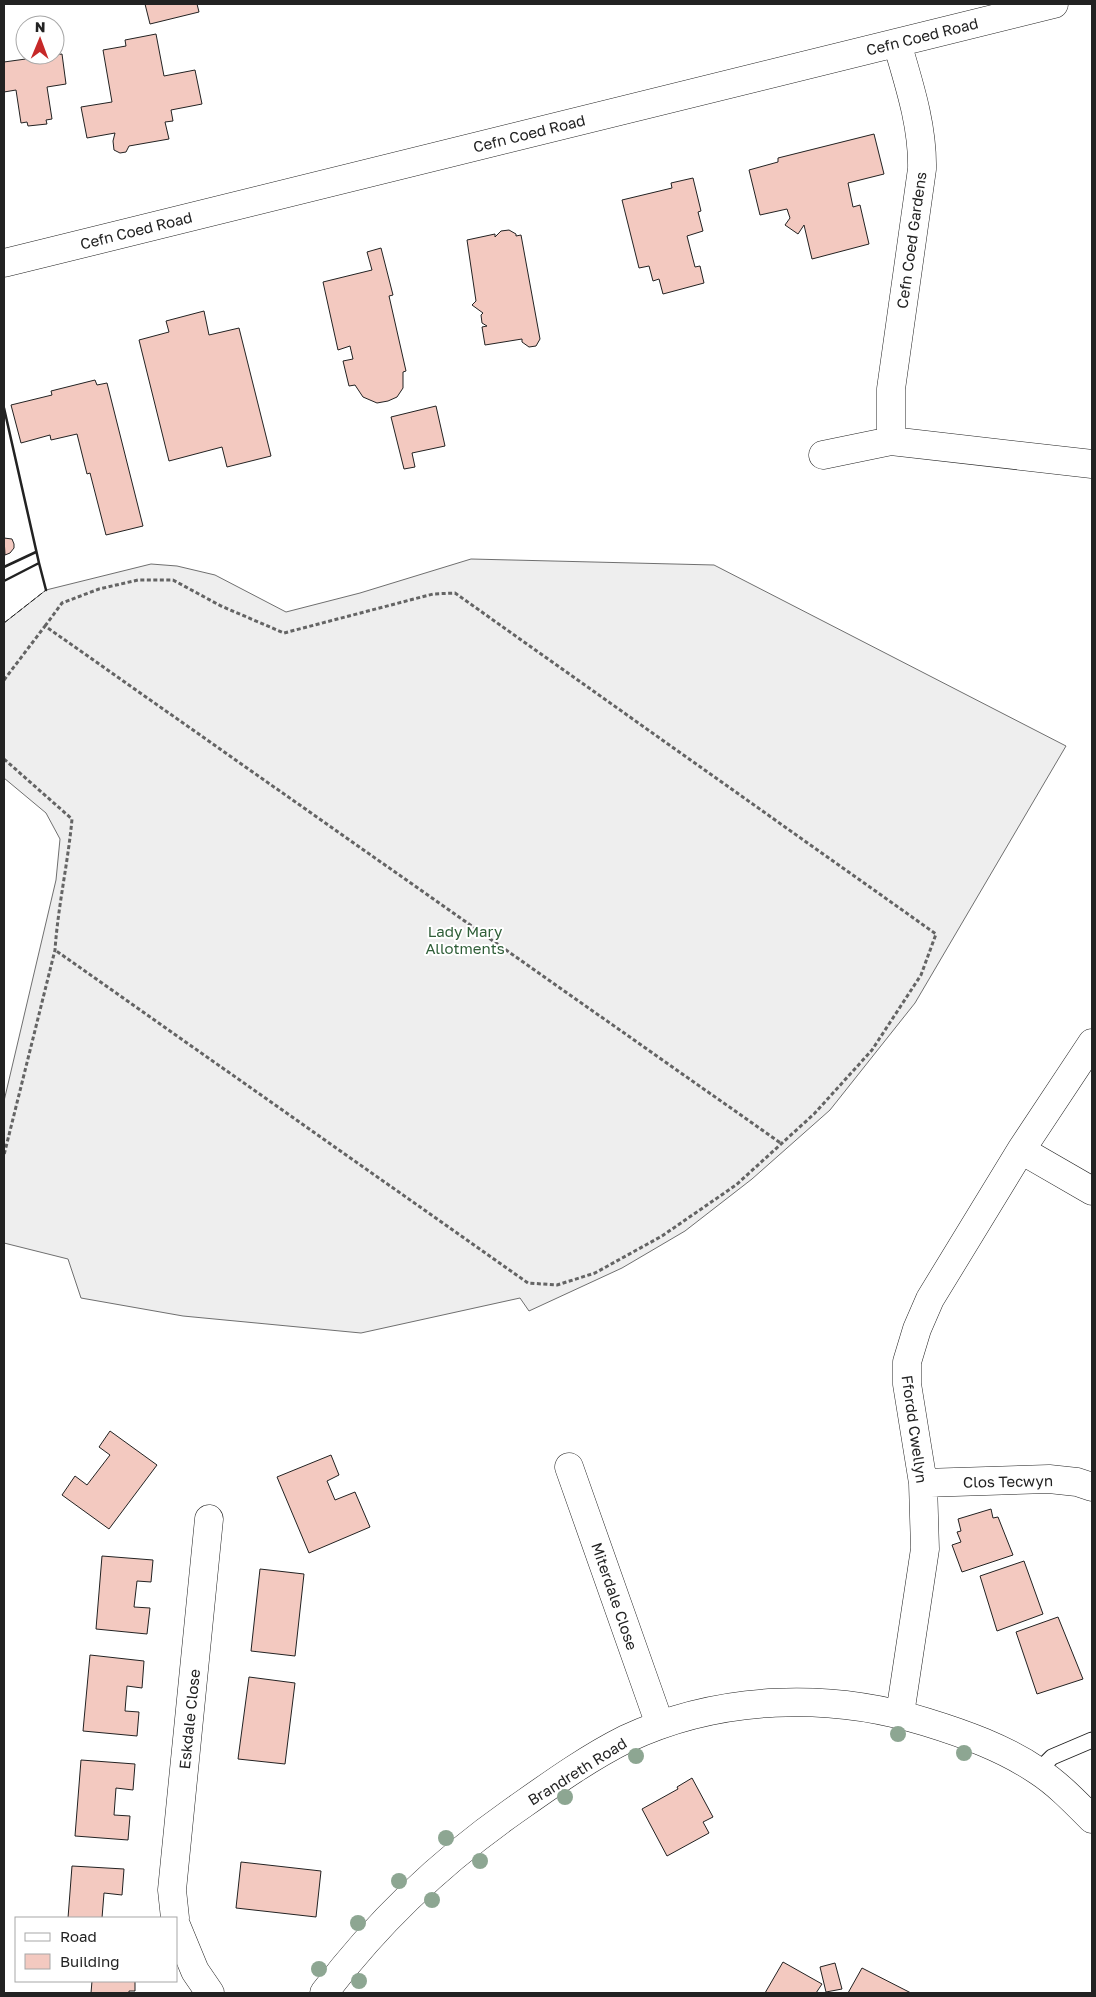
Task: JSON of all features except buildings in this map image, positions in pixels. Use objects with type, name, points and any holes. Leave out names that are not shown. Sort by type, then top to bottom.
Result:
[{"type":"street","name":"Cefn Coed Road","points":[[4,263],[1054,4]]},
{"type":"street","name":"Cefn Coed Gardens","points":[[891,441],[891,389],[922,169],[922,151],[913,99],[897,43]]},
{"type":"street","points":[[823,455],[891,441],[1092,464]]},
{"type":"street","name":"Ffordd Cwellyn","points":[[900,1714],[925,1549],[923,1483],[907,1384],[907,1362],[917,1329],[930,1298],[1021,1150],[1092,1043]]},
{"type":"street","points":[[1021,1150],[1092,1191]]},
{"type":"street","name":"Miterdale Close","points":[[569,1466],[660,1726]]},
{"type":"street","name":"Clos Tecwyn","points":[[923,1483],[1049,1479],[1077,1482],[1092,1487]]},
{"type":"street","name":"Eskdale Close","points":[[175,1917],[172,1890],[209,1520]]},
{"type":"street","name":"Brandreth Road","points":[[324,1993],[367,1941],[403,1904],[480,1835],[558,1779],[596,1755],[628,1739],[660,1726],[724,1708],[755,1704],[828,1703],[863,1706],[900,1714],[983,1742],[1014,1757],[1038,1771],[1061,1789],[1092,1819]]},
{"type":"street","points":[[178,1930],[195,1971],[210,1993]]},
{"type":"lane","points":[[1038,1771],[1052,1757],[1092,1740]]},
{"type":"path","points":[[4,680],[62,603],[99,590],[138,580],[173,580],[221,606],[284,633],[433,594],[455,594],[936,934],[921,975],[872,1050],[814,1114],[782,1144],[736,1185],[662,1236],[595,1273],[556,1285],[528,1283],[55,950]]},
{"type":"path","points":[[46,626],[782,1144]]},
{"type":"path","points":[[4,759],[72,819],[70,847],[56,928],[55,950],[4,1155]]},
{"type":"green space","name":"Lady Mary Allotments","points":[[471,559],[714,565],[1066,746],[915,1003],[830,1110],[752,1179],[685,1231],[622,1268],[529,1311],[520,1298],[361,1333],[183,1316],[81,1298],[68,1259],[4,1243],[4,1101],[56,880],[60,839],[46,813],[4,778],[4,623],[46,590],[151,564],[177,566],[215,575],[286,612],[360,593]]},
{"type":"fence","points":[[4,623],[46,590]]},
{"type":"wall","points":[[4,408],[39,563]]},
{"type":"wall","points":[[4,567],[36,552]]},
{"type":"wall","points":[[4,581],[39,563],[46,590]]}]
